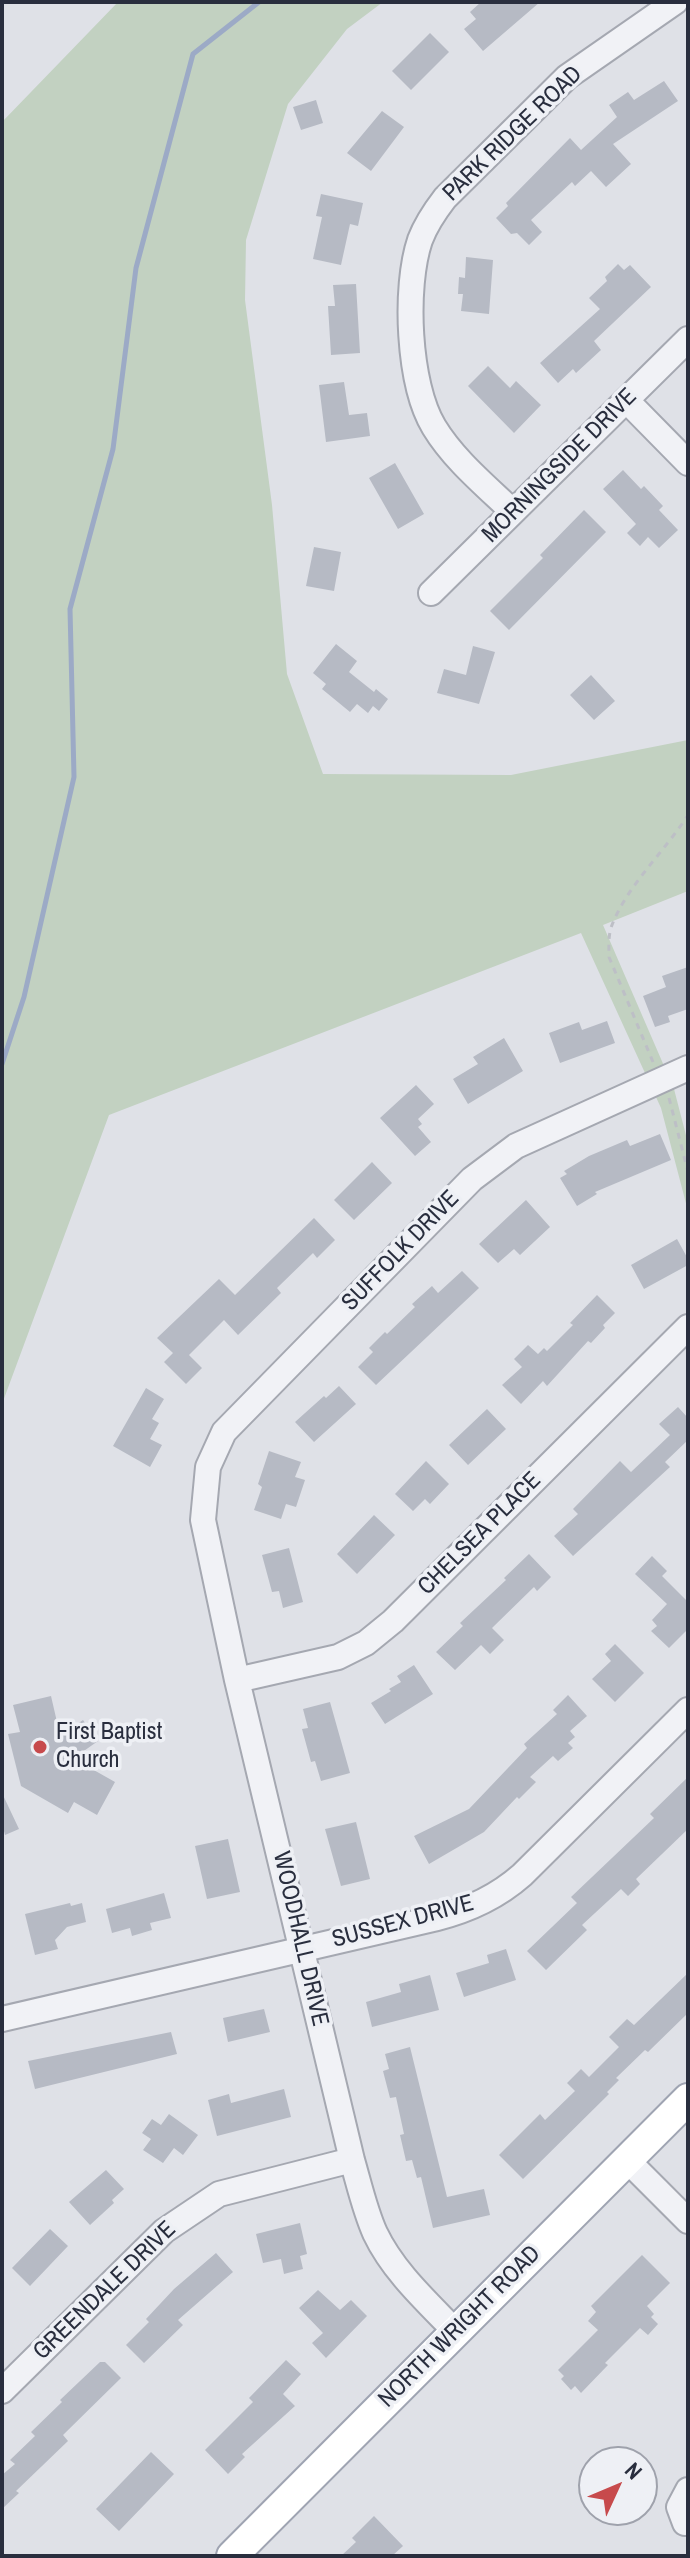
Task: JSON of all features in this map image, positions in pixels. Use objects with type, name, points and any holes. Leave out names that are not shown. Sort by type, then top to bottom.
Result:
[{"type":"main road","name":"NORTH WRIGHT ROAD","points":[[232,2556],[688,2099]]},
{"type":"street","name":"PARK RIDGE ROAD","points":[[513,512],[452,451],[424,406],[418,385],[411,322],[414,263],[421,239],[432,215],[445,198],[544,98],[587,62],[675,2]]},
{"type":"street","name":"MORNINGSIDE DRIVE","points":[[431,593],[688,339]]},
{"type":"street","points":[[627,401],[688,463]]},
{"type":"street","name":"SUFFOLK DRIVE","points":[[203,1520],[208,1467],[224,1432],[472,1179],[516,1146],[688,1068]]},
{"type":"street","name":"CHELSEA PLACE","points":[[237,1680],[338,1657],[366,1643],[393,1621],[688,1327]]},
{"type":"street","name":"WOODHALL DRIVE","points":[[203,1520],[237,1680],[352,2160],[375,2232],[390,2258],[455,2331]]},
{"type":"street","name":"SUSSEX DRIVE","points":[[2,2019],[459,1912],[498,1894],[522,1875],[688,1710]]},
{"type":"street","name":"GREENDALE DRIVE","points":[[2,2391],[164,2231],[194,2209],[219,2194],[352,2160]]},
{"type":"street","points":[[627,2160],[688,2221]]},
{"type":"street","points":[[685,2523],[679,2507],[688,2490]]},
{"type":"path","points":[[688,815],[623,904],[611,927],[609,940],[609,957],[673,1108],[688,1172]]},
{"type":"green space","points":[[118,2],[383,2],[347,29],[288,104],[246,240],[245,300],[272,505],[287,674],[323,774],[511,775],[688,740],[688,891],[603,925],[674,1089],[688,1143],[688,1211],[661,1108],[581,933],[109,1115],[2,1404],[2,122]]},
{"type":"building","points":[[481,2],[540,2],[483,51],[464,29],[476,19],[470,12]]},
{"type":"building","points":[[430,33],[449,52],[411,90],[392,71]]},
{"type":"building","points":[[664,81],[678,101],[613,144],[631,164],[606,187],[591,171],[575,186],[572,182],[531,220],[542,232],[529,245],[517,233],[511,234],[496,218],[508,206],[506,203],[570,138],[581,150],[617,117],[609,105],[628,92],[634,100]]},
{"type":"building","points":[[316,100],[323,123],[301,130],[293,107]]},
{"type":"building","points":[[382,111],[404,127],[371,171],[347,153]]},
{"type":"building","points":[[321,194],[363,203],[358,226],[350,224],[341,265],[313,259],[322,217],[316,216]]},
{"type":"building","points":[[466,257],[493,260],[489,314],[461,311],[463,294],[458,294],[459,277],[465,278]]},
{"type":"building","points":[[618,264],[624,270],[630,265],[651,287],[594,341],[601,350],[576,373],[573,369],[558,383],[540,363],[600,309],[589,298],[607,281],[605,277]]},
{"type":"building","points":[[356,284],[360,353],[331,355],[328,306],[335,306],[333,285]]},
{"type":"building","points":[[488,366],[510,388],[516,381],[541,405],[514,433],[468,386]]},
{"type":"building","points":[[344,382],[349,415],[367,413],[370,436],[326,442],[319,385]]},
{"type":"building","points":[[395,463],[424,514],[398,529],[369,478]]},
{"type":"building","points":[[623,470],[663,506],[659,510],[678,530],[659,548],[648,537],[640,546],[627,533],[636,524],[603,489]]},
{"type":"building","points":[[584,510],[606,532],[509,630],[490,611],[543,558],[540,555]]},
{"type":"building","points":[[314,547],[341,552],[334,591],[306,586]]},
{"type":"building","points":[[336,644],[357,661],[349,672],[388,699],[379,711],[373,706],[368,713],[357,704],[350,712],[322,689],[326,684],[313,673]]},
{"type":"building","points":[[473,646],[495,652],[479,704],[437,693],[444,669],[466,675]]},
{"type":"building","points":[[591,675],[615,701],[594,720],[570,695]]},
{"type":"building","points":[[688,967],[688,1009],[668,1016],[670,1022],[655,1027],[643,996],[666,987],[662,976]]},
{"type":"building","points":[[607,1021],[615,1043],[560,1063],[549,1033],[579,1022],[582,1030]]},
{"type":"building","points":[[504,1038],[523,1071],[468,1104],[453,1079],[478,1064],[473,1057]]},
{"type":"building","points":[[416,1085],[434,1104],[418,1119],[422,1124],[418,1127],[431,1142],[415,1156],[380,1118]]},
{"type":"building","points":[[660,1134],[671,1160],[595,1192],[597,1194],[577,1206],[560,1178],[567,1174],[564,1171],[589,1156],[627,1140],[630,1146]]},
{"type":"building","points":[[372,1162],[392,1183],[354,1220],[334,1200]]},
{"type":"building","points":[[526,1200],[550,1227],[520,1255],[514,1249],[498,1263],[479,1244]]},
{"type":"building","points":[[314,1218],[335,1240],[317,1258],[313,1253],[277,1288],[281,1293],[238,1335],[224,1320],[189,1355],[202,1368],[186,1384],[164,1362],[173,1353],[157,1338],[219,1279],[235,1295]]},
{"type":"building","points":[[677,1239],[688,1265],[644,1289],[631,1265]]},
{"type":"building","points":[[462,1271],[479,1288],[376,1385],[358,1367],[373,1352],[369,1348],[415,1307],[412,1304],[432,1286],[438,1293]]},
{"type":"building","points":[[597,1295],[615,1313],[603,1325],[605,1328],[591,1343],[588,1341],[547,1386],[543,1381],[521,1404],[502,1385],[522,1367],[514,1359],[528,1345],[538,1354],[544,1348],[547,1351]]},
{"type":"building","points":[[339,1386],[356,1404],[314,1442],[295,1422]]},
{"type":"building","points":[[146,1388],[164,1399],[152,1419],[159,1423],[150,1439],[162,1445],[150,1467],[113,1446]]},
{"type":"building","points":[[678,1407],[688,1418],[688,1440],[665,1462],[670,1467],[573,1556],[554,1536],[578,1514],[573,1509],[620,1461],[631,1472],[670,1435],[659,1424]]},
{"type":"building","points":[[487,1409],[506,1429],[468,1465],[449,1445]]},
{"type":"building","points":[[269,1451],[301,1462],[295,1477],[305,1480],[296,1507],[286,1504],[281,1519],[254,1510],[262,1487],[258,1484]]},
{"type":"building","points":[[426,1461],[449,1484],[430,1504],[425,1499],[413,1511],[395,1494]]},
{"type":"building","points":[[374,1515],[395,1535],[357,1574],[337,1554]]},
{"type":"building","points":[[289,1548],[303,1602],[283,1608],[279,1591],[272,1592],[262,1555]]},
{"type":"building","points":[[529,1554],[551,1577],[537,1591],[534,1587],[492,1628],[504,1640],[490,1654],[481,1645],[455,1670],[436,1652],[463,1626],[460,1623]]},
{"type":"building","points":[[652,1556],[667,1571],[662,1576],[688,1602],[688,1629],[669,1648],[651,1631],[657,1626],[652,1620],[667,1604],[635,1574]]},
{"type":"building","points":[[615,1644],[644,1673],[615,1702],[592,1679],[611,1661],[605,1654]]},
{"type":"building","points":[[414,1665],[433,1694],[385,1724],[371,1703],[391,1691],[389,1689],[401,1682],[397,1676]]},
{"type":"building","points":[[568,1695],[587,1716],[570,1731],[575,1737],[568,1743],[573,1748],[558,1761],[553,1756],[530,1777],[536,1782],[484,1832],[429,1864],[414,1836],[469,1809],[527,1748],[524,1744],[557,1714],[553,1710]]},
{"type":"building","name":"First Baptist Church","points":[[51,1696],[57,1722],[65,1719],[67,1731],[83,1720],[98,1741],[81,1753],[97,1762],[92,1769],[115,1782],[97,1815],[74,1802],[68,1813],[21,1786],[8,1734],[20,1732],[13,1705]]},
{"type":"building","points":[[330,1702],[350,1773],[321,1781],[315,1761],[311,1762],[302,1729],[308,1728],[303,1709]]},
{"type":"building","points":[[688,1777],[688,1829],[636,1879],[640,1884],[628,1896],[621,1889],[582,1925],[587,1930],[546,1970],[527,1951],[577,1903],[571,1897],[654,1818],[650,1814]]},
{"type":"building","points":[[2,1793],[19,1829],[5,1835],[2,1823]]},
{"type":"building","points":[[356,1822],[370,1879],[341,1886],[325,1829]]},
{"type":"building","points":[[228,1839],[240,1892],[207,1899],[195,1846]]},
{"type":"building","points":[[164,1893],[171,1918],[150,1923],[152,1930],[132,1936],[130,1928],[112,1933],[106,1909]]},
{"type":"building","points":[[70,1903],[71,1906],[82,1903],[86,1922],[67,1927],[55,1940],[58,1949],[35,1955],[25,1914]]},
{"type":"building","points":[[506,1949],[516,1980],[464,1997],[456,1973],[489,1963],[487,1955]]},
{"type":"building","points":[[688,1973],[688,2013],[616,2078],[619,2080],[607,2092],[609,2094],[523,2179],[499,2155],[540,2114],[545,2120],[575,2091],[567,2083],[581,2069],[589,2077],[619,2047],[609,2037],[627,2019],[634,2025]]},
{"type":"building","points":[[430,1975],[439,2010],[372,2027],[366,2002],[401,1992],[399,1984]]},
{"type":"building","points":[[264,2009],[270,2032],[228,2042],[223,2018]]},
{"type":"building","points":[[171,2032],[177,2054],[35,2089],[28,2061]]},
{"type":"building","points":[[410,2047],[447,2197],[484,2189],[490,2215],[433,2228],[421,2177],[417,2178],[412,2160],[406,2161],[396,2097],[390,2098],[383,2071],[389,2069],[385,2054]]},
{"type":"building","points":[[284,2089],[291,2117],[217,2136],[208,2100],[229,2094],[231,2103]]},
{"type":"building","points":[[169,2114],[198,2135],[183,2155],[174,2148],[163,2163],[143,2150],[151,2139],[142,2133],[152,2119],[161,2125]]},
{"type":"building","points":[[106,2170],[124,2189],[90,2225],[69,2202]]},
{"type":"building","points":[[300,2223],[307,2254],[300,2256],[303,2269],[284,2274],[281,2259],[263,2263],[256,2234]]},
{"type":"building","points":[[50,2229],[68,2246],[30,2286],[12,2268]]},
{"type":"building","points":[[216,2253],[233,2272],[178,2320],[183,2325],[144,2363],[126,2345],[149,2322],[146,2319],[174,2289]]},
{"type":"building","points":[[642,2255],[670,2283],[647,2306],[658,2324],[648,2335],[640,2328],[581,2393],[575,2386],[571,2390],[558,2370],[598,2330],[588,2321],[596,2312],[591,2306]]},
{"type":"building","points":[[318,2290],[340,2310],[351,2300],[367,2316],[326,2358],[312,2343],[323,2333],[299,2308]]},
{"type":"building","points":[[286,2360],[301,2374],[283,2394],[295,2406],[242,2454],[245,2457],[228,2474],[205,2450],[253,2402],[249,2398]]},
{"type":"building","points":[[100,2362],[105,2362],[121,2378],[63,2435],[68,2441],[16,2491],[19,2493],[2,2509],[2,2475],[15,2464],[10,2460],[35,2436],[31,2432],[62,2402],[60,2400]]},
{"type":"building","points":[[151,2452],[174,2474],[119,2531],[96,2509]]},
{"type":"building","points":[[374,2516],[403,2546],[392,2556],[341,2556],[356,2542],[352,2538]]},
{"type":"waterway","points":[[2,1064],[24,997],[74,777],[70,609],[113,449],[136,268],[193,54],[259,2]]},
{"type":"place","name":"First Baptist Church","points":[[40,1747]]}]
